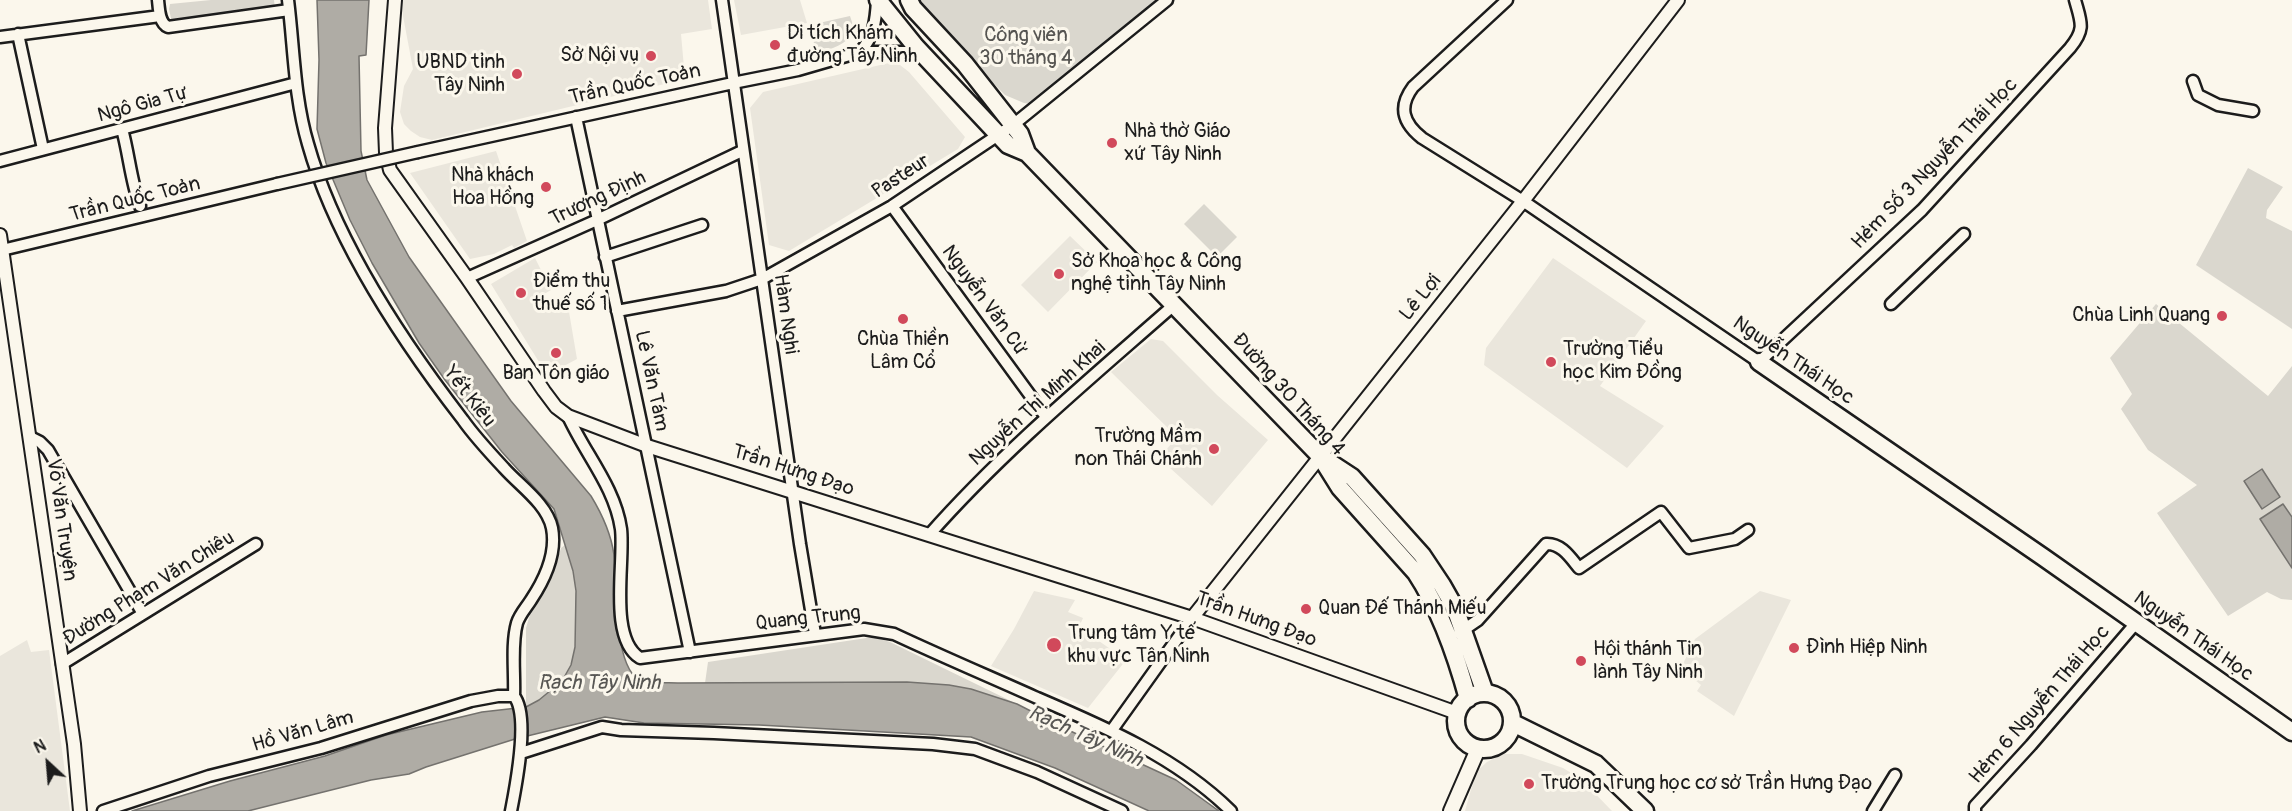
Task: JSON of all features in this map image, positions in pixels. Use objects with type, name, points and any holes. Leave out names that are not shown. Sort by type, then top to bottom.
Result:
[{"type":"main road","name":"Đường 30 Tháng 4","points":[[877,0],[1008,145],[1027,153],[1320,456],[1341,488],[1416,573],[1437,608],[1468,699]]},
{"type":"main road","name":"Đường 30 Tháng 4","points":[[909,0],[913,8],[965,64],[1013,125],[1023,138],[1027,153]]},
{"type":"main road","name":"Nguyễn Thái Học","points":[[1759,363],[2043,557],[2292,732]]},
{"type":"main road","points":[[1320,456],[1352,477],[1422,555],[1455,608],[1485,693]]},
{"type":"main road","points":[[1485,693],[1503,700],[1509,707],[1513,723],[1507,738],[1501,744],[1486,750],[1478,749],[1462,739],[1458,731],[1457,713],[1468,699],[1485,693]]},
{"type":"main road","points":[[1513,723],[1596,764],[1645,811]]},
{"type":"main road","points":[[1451,811],[1478,749]]},
{"type":"street","points":[[163,0],[158,0],[160,16],[164,25],[168,27],[289,5]]},
{"type":"street","name":"Trần Hưng Đạo","points":[[396,0],[385,128],[387,161],[393,177],[467,278],[544,391],[568,416],[647,446],[1192,618],[1457,713]]},
{"type":"street","name":"Hàm Nghi","points":[[722,0],[742,151],[815,634]]},
{"type":"street","points":[[860,52],[867,44],[874,29],[877,0]]},
{"type":"street","name":"Pasteur","points":[[618,311],[726,291],[762,279],[892,206],[1013,125],[1167,0]]},
{"type":"street","name":"Nguyễn Thái Học","points":[[1507,0],[1413,87],[1405,98],[1403,109],[1410,126],[1422,138],[1523,201],[1759,363]]},
{"type":"street","name":"Lê Lợi","points":[[1192,618],[1523,201],[1678,0]]},
{"type":"street","name":"Hẻm Số 3 Nguyễn Thái Học","points":[[1759,363],[1922,210],[2070,48],[2078,38],[2082,25],[2075,0]]},
{"type":"street","name":"Yết Kiêu","points":[[289,5],[296,83],[307,142],[334,217],[398,328],[432,379],[464,422],[548,516],[552,527],[552,553],[546,574],[523,610],[517,624],[517,701],[521,753],[511,811]]},
{"type":"street","points":[[0,37],[160,16]]},
{"type":"street","points":[[18,34],[44,149]]},
{"type":"street","name":"Trần Quốc Toản","points":[[2,250],[418,152],[798,70],[860,52],[922,52]]},
{"type":"street","points":[[2193,81],[2198,95],[2218,105],[2253,111]]},
{"type":"street","name":"Ngô Gia Tự","points":[[0,161],[296,83]]},
{"type":"street","name":"Lê Văn Tám","points":[[576,117],[690,652]]},
{"type":"street","points":[[122,129],[134,191],[140,206]]},
{"type":"street","name":"Trương Định","points":[[467,278],[597,220],[742,151]]},
{"type":"street","name":"Nguyễn Văn Cừ","points":[[892,206],[1046,417]]},
{"type":"street","points":[[606,257],[702,225]]},
{"type":"street","points":[[1891,304],[1964,234]]},
{"type":"street","name":"Võ Văn Truyện","points":[[0,235],[74,744],[80,811]]},
{"type":"street","name":"Nguyễn Thị Minh Khai","points":[[929,535],[962,498],[1046,417],[1175,304]]},
{"type":"street","name":"Quang Trung","points":[[568,416],[612,497],[621,529],[621,612],[625,637],[630,649],[640,658],[864,629],[894,634],[1112,730],[1205,786],[1231,811]]},
{"type":"street","points":[[30,437],[40,442],[48,450],[142,614]]},
{"type":"street","points":[[1448,638],[1478,620],[1546,544],[1554,543],[1559,546],[1579,568],[1661,512],[1689,548],[1735,539],[1748,530]]},
{"type":"street","name":"Đường Phạm Văn Chiêu","points":[[62,664],[256,544]]},
{"type":"street","points":[[1112,730],[1192,618]]},
{"type":"street","name":"Hẻm 6 Nguyễn Thái Học","points":[[1975,811],[1975,806],[2031,746],[2136,623]]},
{"type":"street","name":"Hồ Văn Lâm","points":[[103,811],[209,776],[321,748],[471,701],[498,696],[517,701]]},
{"type":"street","points":[[521,753],[610,727],[621,730],[933,744],[975,749],[992,754],[1122,811]]},
{"type":"street","points":[[1873,811],[1895,775]]},
{"type":"shaded area","name":"UBND tỉnh Tây Ninh","points":[[400,0],[708,0],[712,29],[681,34],[685,79],[432,140],[420,137],[411,131],[404,124],[400,112],[404,86],[413,69]]},
{"type":"shaded area","points":[[734,0],[800,0],[807,23],[741,35]]},
{"type":"shaded area","points":[[889,63],[900,65],[909,72],[965,137],[958,149],[789,251],[769,245],[750,108],[763,92]]},
{"type":"shaded area","points":[[496,151],[527,241],[514,248],[512,245],[494,254],[470,259],[410,173]]},
{"type":"shaded area","name":"Sở Khoa học & Công nghệ tỉnh Tây Ninh","points":[[1070,236],[1097,262],[1048,312],[1021,285]]},
{"type":"shaded area","points":[[535,258],[551,290],[539,297],[549,311],[567,300],[577,359],[547,375],[491,284]]},
{"type":"shaded area","name":"Trường Tiểu học Kim Đồng","points":[[1553,258],[1646,321],[1600,386],[1664,426],[1627,468],[1484,365],[1486,348]]},
{"type":"shaded area","points":[[1151,339],[1163,341],[1217,395],[1268,440],[1212,506],[1159,458],[1177,437],[1111,372]]},
{"type":"shaded area","name":"Trung tâm Y tế khu vực Tân Ninh","points":[[1034,591],[1075,600],[1068,612],[1083,618],[1079,627],[1126,660],[1088,708],[991,666]]},
{"type":"shaded area","points":[[1760,591],[1791,600],[1734,716],[1697,691],[1701,685],[1681,668],[1695,639]]},
{"type":"shaded area","points":[[27,640],[31,652],[49,650],[70,811],[0,811],[0,656]]},
{"type":"shaded area","name":"Trường Trung học cơ sở Trần Hưng Đạo","points":[[1503,754],[1522,754],[1563,768],[1581,779],[1612,811],[1465,811],[1476,772],[1487,762]]},
{"type":"green space","points":[[211,0],[274,0],[275,9],[172,23],[170,4]]},
{"type":"green space","name":"Công viên 30 tháng 4","points":[[920,0],[1160,0],[1032,104],[1005,95],[922,12]]},
{"type":"green space","points":[[850,16],[855,31],[851,36],[838,46],[816,53],[810,25]]},
{"type":"green space","points":[[2248,168],[2283,187],[2267,210],[2266,218],[2292,231],[2292,329],[2196,265]]},
{"type":"green space","points":[[1204,204],[1237,237],[1217,257],[1184,224]]},
{"type":"green space","points":[[2156,304],[2268,396],[2292,366],[2292,600],[2281,599],[2267,592],[2228,616],[2157,513],[2197,485],[2148,450],[2121,409],[2132,394],[2110,358]]},
{"type":"green space","points":[[565,545],[572,565],[576,593],[577,620],[574,657],[568,673],[558,685],[526,707],[526,628],[531,611],[553,575],[561,548]]},
{"type":"green space","points":[[873,637],[890,642],[1017,704],[971,689],[907,682],[705,683],[708,662]]},
{"type":"water","name":"Rạch Tây Ninh","points":[[317,0],[369,0],[366,55],[359,56],[361,151],[367,180],[409,257],[511,401],[591,496],[599,510],[613,547],[618,624],[621,644],[632,674],[642,681],[655,683],[907,682],[971,689],[1017,704],[1176,780],[1219,811],[1149,811],[1055,768],[971,737],[759,725],[644,723],[605,717],[515,739],[409,774],[371,780],[248,811],[132,811],[230,781],[325,756],[386,735],[482,712],[526,707],[539,700],[562,681],[571,665],[575,647],[576,591],[573,571],[554,509],[502,452],[419,343],[372,263],[350,220],[326,163],[317,129],[319,60]]},
{"type":"water","points":[[2262,469],[2280,497],[2262,509],[2244,481]]},
{"type":"water","points":[[2283,504],[2292,517],[2292,568],[2260,519]]},
{"type":"place","name":"Di tích Khám đường Tây Ninh","points":[[775,45]]},
{"type":"place","name":"Sở Nội vụ","points":[[651,56]]},
{"type":"place","name":"UBND tỉnh Tây Ninh","points":[[517,74]]},
{"type":"place","name":"Nhà thờ Giáo xứ Tây Ninh","points":[[1112,143]]},
{"type":"place","name":"Nhà khách Hoa Hồng","points":[[546,187]]},
{"type":"place","name":"Sở Khoa học & Công nghệ tỉnh Tây Ninh","points":[[1059,274]]},
{"type":"place","name":"Điểm thu thuế số 1","points":[[521,293]]},
{"type":"place","name":"Chùa Linh Quang","points":[[2222,316]]},
{"type":"place","name":"Chùa Thiền Lâm Cổ","points":[[903,319]]},
{"type":"place","name":"Ban Tôn giáo","points":[[556,353]]},
{"type":"place","name":"Trường Tiểu học Kim Đồng","points":[[1551,362]]},
{"type":"place","name":"Trường Mầm non Thái Chánh","points":[[1214,449]]},
{"type":"place","name":"Quan Đế Thánh Miếu","points":[[1306,609]]},
{"type":"place","name":"Trung tâm Y tế khu vực Tân Ninh","points":[[1054,645]]},
{"type":"place","name":"Đình Hiệp Ninh","points":[[1794,648]]},
{"type":"place","name":"Hội thánh Tin lành Tây Ninh","points":[[1581,661]]},
{"type":"place","name":"Trường Trung học cơ sở Trần Hưng Đạo","points":[[1529,784]]}]
